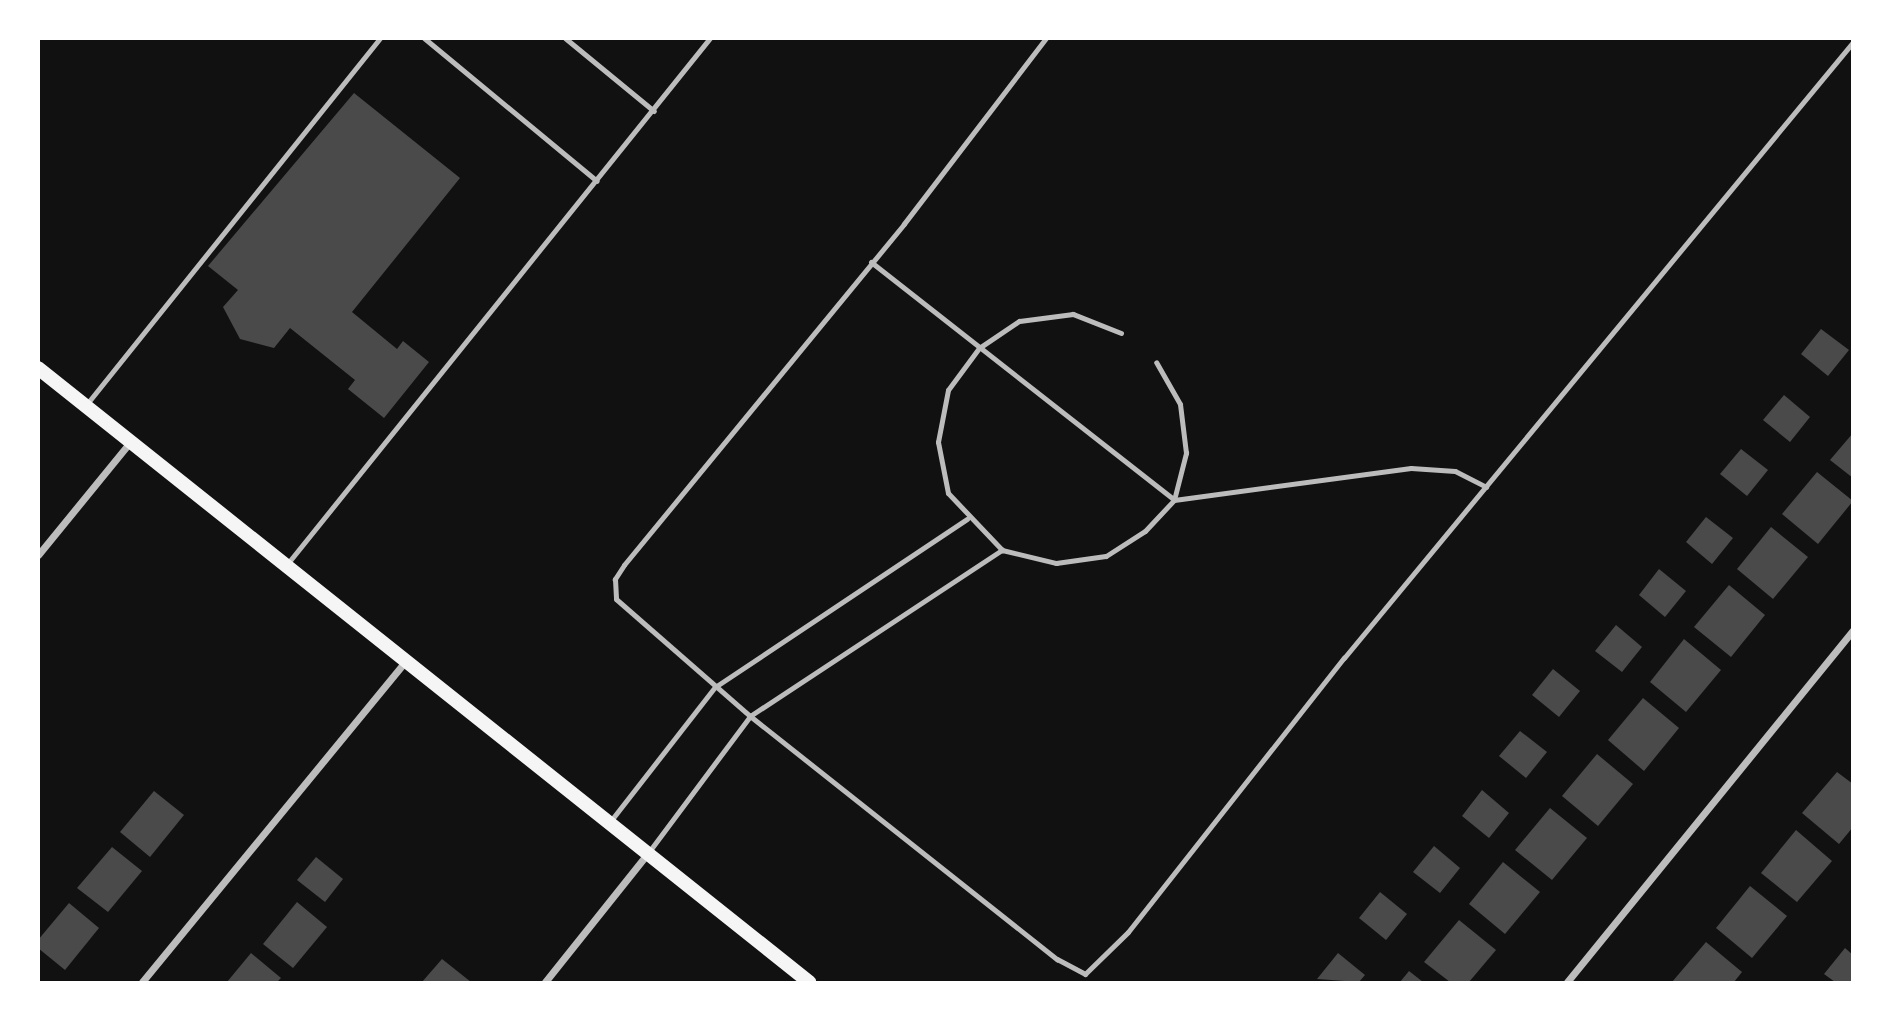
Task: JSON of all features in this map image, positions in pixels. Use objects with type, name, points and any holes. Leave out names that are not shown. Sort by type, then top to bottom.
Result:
[{"type":"main road","points":[[38,368],[810,982]]},
{"type":"street","points":[[38,555],[130,442]]},
{"type":"street","points":[[1567,982],[1853,630]]},
{"type":"street","points":[[142,982],[406,660]]},
{"type":"street","points":[[545,982],[648,853]]},
{"type":"lane","points":[[86,405],[380,38]]},
{"type":"lane","points":[[424,38],[597,181]]},
{"type":"lane","points":[[565,38],[654,111]]},
{"type":"lane","points":[[286,565],[654,111],[710,38]]},
{"type":"lane","points":[[1046,38],[871,262],[615,579],[616,599],[715,687],[1057,959],[1085,974],[1128,932],[1486,487],[1853,42]]},
{"type":"lane","points":[[871,262],[1174,500],[1411,468],[1455,471],[1486,487]]},
{"type":"lane","points":[[1121,333],[1073,314],[1019,321],[979,348],[948,390],[939,442],[948,493],[967,519],[1002,550],[1056,563],[1106,556],[1145,531],[1174,500],[1186,453],[1180,404],[1156,362]]},
{"type":"lane","points":[[609,823],[715,687],[967,519]]},
{"type":"lane","points":[[648,853],[750,716],[1002,550]]},
{"type":"building","points":[[354,93],[460,178],[352,312],[397,349],[403,341],[429,362],[384,418],[348,389],[355,380],[290,328],[274,348],[240,339],[223,307],[238,290],[208,266]]},
{"type":"building","points":[[1821,329],[1849,350],[1828,376],[1801,354]]},
{"type":"building","points":[[1784,395],[1810,417],[1790,442],[1763,420]]},
{"type":"building","points":[[1853,433],[1853,478],[1830,460]]},
{"type":"building","points":[[1741,449],[1768,470],[1747,496],[1720,474]]},
{"type":"building","points":[[1817,472],[1853,501],[1818,544],[1782,514]]},
{"type":"building","points":[[1706,517],[1733,538],[1712,564],[1686,542]]},
{"type":"building","points":[[1771,527],[1808,557],[1773,599],[1737,569]]},
{"type":"building","points":[[1659,569],[1686,591],[1665,617],[1639,595]]},
{"type":"building","points":[[1729,585],[1765,615],[1731,657],[1694,627]]},
{"type":"building","points":[[1616,625],[1642,647],[1622,672],[1595,651]]},
{"type":"building","points":[[1684,639],[1721,670],[1686,712],[1650,682]]},
{"type":"building","points":[[1553,669],[1580,691],[1559,717],[1532,695]]},
{"type":"building","points":[[1643,698],[1679,728],[1644,771],[1608,740]]},
{"type":"building","points":[[1520,731],[1547,752],[1526,778],[1499,756]]},
{"type":"building","points":[[1597,754],[1633,784],[1598,826],[1562,796]]},
{"type":"building","points":[[1837,772],[1853,784],[1853,827],[1839,844],[1802,813]]},
{"type":"building","points":[[1482,790],[1509,813],[1489,838],[1462,816]]},
{"type":"building","points":[[154,791],[184,815],[150,857],[120,832]]},
{"type":"building","points":[[1550,808],[1587,838],[1552,880],[1515,850]]},
{"type":"building","points":[[1796,830],[1832,861],[1797,902],[1761,873]]},
{"type":"building","points":[[1434,846],[1460,868],[1440,893],[1413,872]]},
{"type":"building","points":[[112,847],[142,871],[108,912],[77,888]]},
{"type":"building","points":[[316,857],[343,879],[325,902],[297,880]]},
{"type":"building","points":[[1503,862],[1540,892],[1505,934],[1469,904]]},
{"type":"building","points":[[1750,886],[1787,916],[1752,958],[1716,928]]},
{"type":"building","points":[[1380,892],[1407,914],[1386,940],[1359,918]]},
{"type":"building","points":[[297,902],[327,927],[293,968],[263,944]]},
{"type":"building","points":[[69,903],[99,928],[65,970],[38,948],[38,940]]},
{"type":"building","points":[[1459,920],[1496,950],[1469,982],[1450,982],[1424,962]]},
{"type":"building","points":[[1706,942],[1742,972],[1734,982],[1672,982]]},
{"type":"building","points":[[1845,948],[1853,955],[1853,982],[1835,982],[1824,974]]},
{"type":"building","points":[[251,953],[281,978],[277,982],[227,982]]},
{"type":"building","points":[[1338,953],[1365,975],[1359,982],[1317,979]]},
{"type":"building","points":[[442,959],[471,982],[422,982]]},
{"type":"building","points":[[1409,971],[1423,982],[1400,982]]}]
